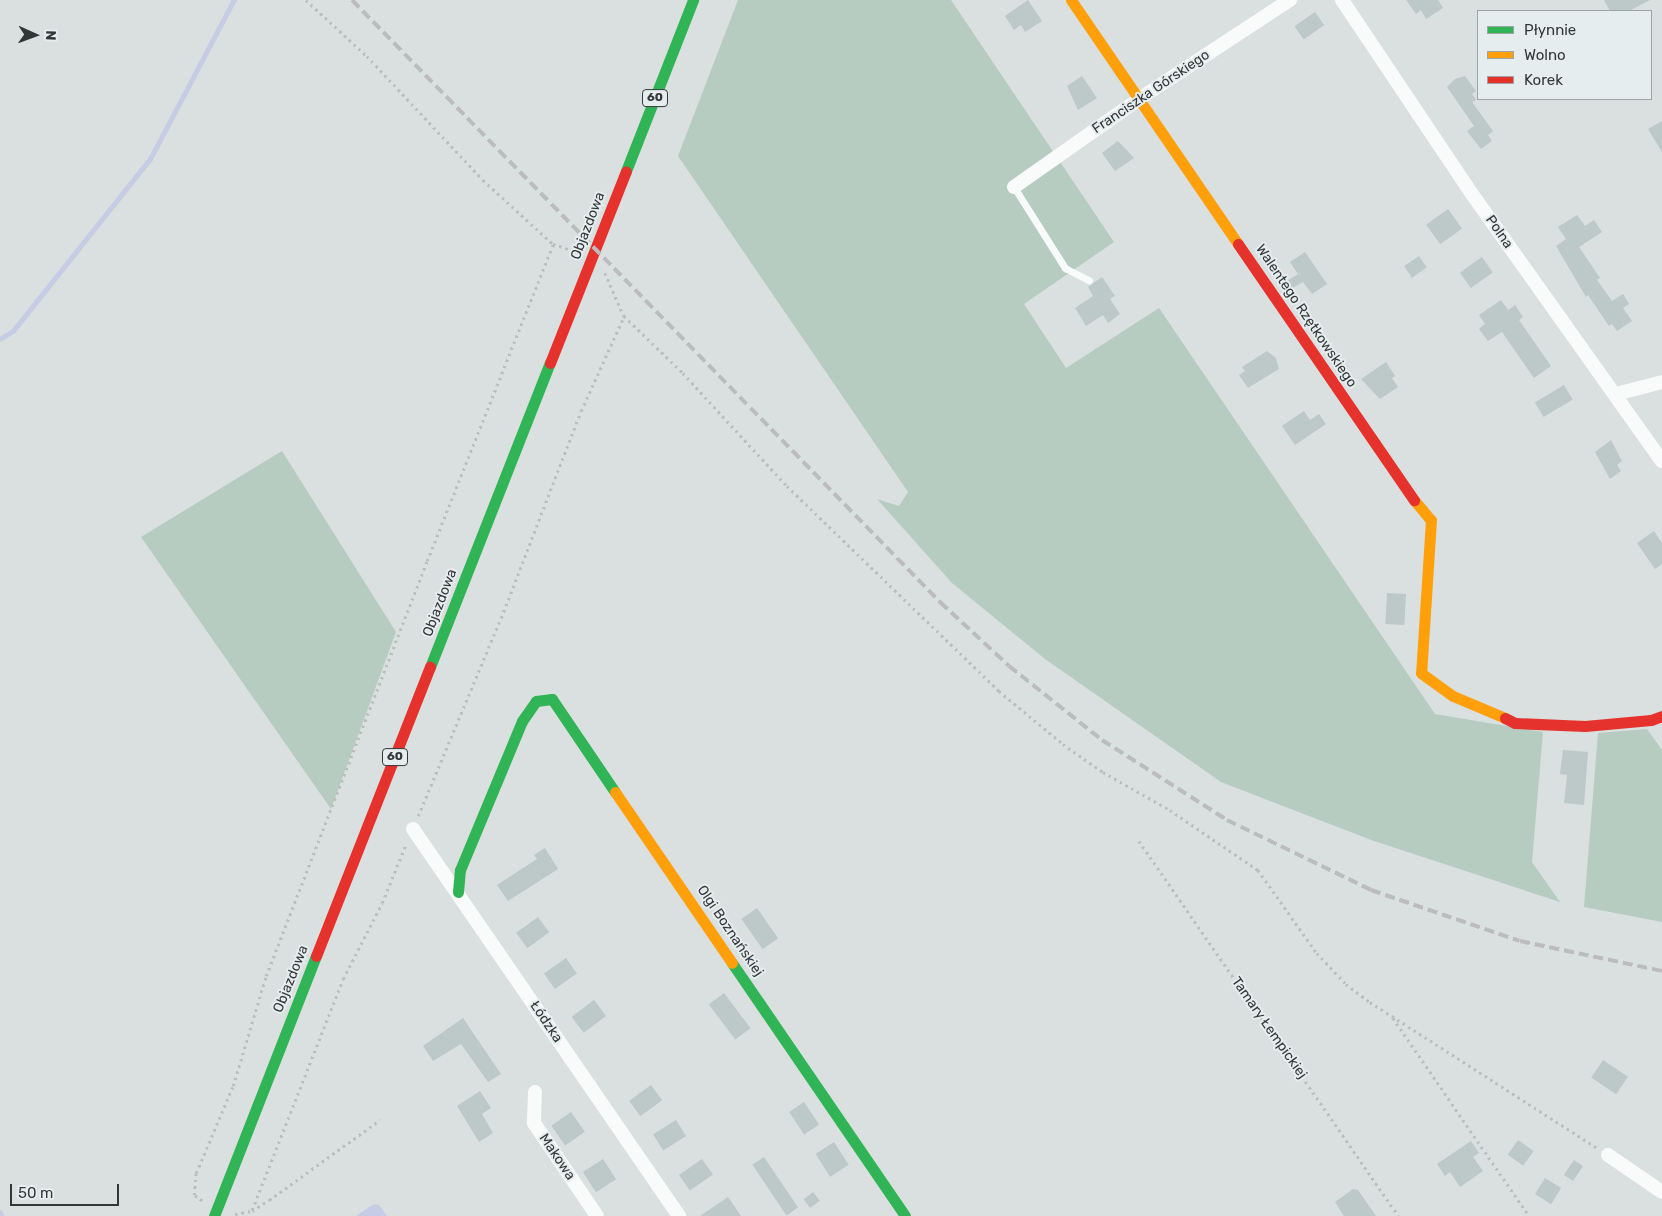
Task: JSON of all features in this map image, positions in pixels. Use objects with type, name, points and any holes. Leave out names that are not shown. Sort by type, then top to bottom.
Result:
[{"type":"street","name":"Objazdowa","points":[[216,1212],[693,0]]},
{"type":"street","name":"Walentego Rzętkowskiego","points":[[1071,0],[1419,508],[1431,520],[1422,673],[1453,696],[1515,723],[1585,726],[1651,720],[1662,716]]},
{"type":"street","name":"Franciszka Górskiego","points":[[1014,186],[1139,99],[1290,0]]},
{"type":"street","name":"Polna","points":[[1342,0],[1467,187],[1662,461]]},
{"type":"street","points":[[1616,394],[1662,382]]},
{"type":"street","name":"Olgi Boznańskiej","points":[[458,892],[460,870],[522,721],[536,701],[552,699],[559,704],[906,1216]]},
{"type":"street","name":"Łódzka","points":[[413,829],[679,1216]]},
{"type":"street","name":"Makowa","points":[[535,1092],[534,1123],[597,1216]]},
{"type":"street","points":[[1608,1155],[1662,1192]]},
{"type":"lane","points":[[1014,186],[1065,268],[1089,280]]},
{"type":"path","points":[[306,0],[367,56],[483,180],[553,244],[577,252]]},
{"type":"path","points":[[380,1120],[252,1211],[238,1215],[216,1212],[197,1200],[194,1187],[196,1173],[232,1086],[282,934],[553,244]]},
{"type":"path","points":[[602,268],[624,316],[683,373],[787,486],[999,691],[1103,772],[1170,810],[1258,870],[1317,953],[1346,984],[1392,1017],[1608,1155]]},
{"type":"path","points":[[252,1211],[343,979],[382,903],[501,618],[595,375],[624,316]]},
{"type":"path","name":"Tamary Łempickiej","points":[[1139,841],[1399,1216]]},
{"type":"path","points":[[1392,1017],[1529,1216]]},
{"type":"green space","points":[[738,0],[951,0],[1114,242],[1024,304],[1066,368],[1159,308],[1435,714],[1543,732],[1532,862],[1560,902],[1374,841],[1221,782],[1045,659],[952,583],[877,499],[899,506],[908,492],[678,156]]},
{"type":"green space","points":[[282,451],[396,632],[331,809],[141,537]]},
{"type":"green space","points":[[1647,729],[1662,750],[1662,922],[1584,907],[1598,733]]},
{"type":"water","points":[[374,1204],[379,1205],[387,1216],[356,1216]]},
{"type":"building","points":[[1028,0],[1042,21],[1025,32],[1021,25],[1014,30],[1005,16]]},
{"type":"building","points":[[1406,0],[1438,0],[1443,8],[1426,19],[1421,10],[1416,14]]},
{"type":"building","points":[[1604,0],[1650,0],[1631,10],[1609,10]]},
{"type":"building","points":[[1315,12],[1324,25],[1304,39],[1295,26]]},
{"type":"building","points":[[1082,76],[1097,98],[1078,110],[1067,86]]},
{"type":"building","points":[[1465,76],[1476,91],[1472,94],[1476,100],[1472,102],[1493,131],[1488,135],[1492,141],[1481,149],[1467,131],[1474,126],[1447,87],[1455,79]]},
{"type":"building","points":[[1662,121],[1662,152],[1648,129]]},
{"type":"building","points":[[1118,141],[1134,158],[1115,171],[1102,153]]},
{"type":"building","points":[[1448,209],[1462,228],[1440,244],[1426,225]]},
{"type":"building","points":[[1577,215],[1585,226],[1594,220],[1602,232],[1579,247],[1600,278],[1597,280],[1612,301],[1623,294],[1629,304],[1623,308],[1632,321],[1617,331],[1612,324],[1609,326],[1588,295],[1586,297],[1556,246],[1566,239],[1558,227]]},
{"type":"building","points":[[1305,252],[1327,284],[1312,294],[1303,282],[1291,289],[1287,281],[1298,274],[1290,262]]},
{"type":"building","points":[[1419,256],[1427,268],[1412,278],[1404,266]]},
{"type":"building","points":[[1482,257],[1493,273],[1471,288],[1460,272]]},
{"type":"building","points":[[1102,277],[1115,296],[1110,299],[1120,314],[1108,323],[1103,315],[1086,326],[1075,308],[1093,296],[1088,287]]},
{"type":"building","points":[[1501,300],[1508,310],[1515,305],[1523,317],[1519,320],[1551,366],[1534,378],[1502,332],[1488,341],[1479,329],[1485,324],[1479,315]]},
{"type":"building","points":[[1267,351],[1276,358],[1279,369],[1248,388],[1239,375],[1245,371],[1242,367]]},
{"type":"building","points":[[1386,362],[1395,376],[1392,378],[1398,387],[1380,399],[1361,379]]},
{"type":"building","points":[[1564,385],[1573,400],[1544,417],[1535,403]]},
{"type":"building","points":[[1304,411],[1310,420],[1319,414],[1326,424],[1295,445],[1282,426]]},
{"type":"building","points":[[1611,440],[1622,461],[1617,465],[1621,471],[1610,479],[1595,452]]},
{"type":"building","points":[[1654,531],[1662,543],[1662,564],[1655,569],[1637,543]]},
{"type":"building","points":[[1387,593],[1406,594],[1404,625],[1385,624]]},
{"type":"building","points":[[1563,750],[1588,752],[1584,805],[1564,803],[1567,775],[1560,774]]},
{"type":"building","points":[[545,848],[558,869],[508,901],[497,885],[537,859],[534,855]]},
{"type":"building","points":[[757,908],[778,938],[763,949],[741,919]]},
{"type":"building","points":[[538,917],[549,932],[527,948],[516,933]]},
{"type":"building","points":[[566,958],[577,974],[555,989],[544,973]]},
{"type":"building","points":[[724,993],[750,1028],[735,1040],[709,1004]]},
{"type":"building","points":[[594,1000],[606,1016],[584,1033],[572,1017]]},
{"type":"building","points":[[463,1018],[501,1074],[488,1082],[461,1044],[433,1061],[423,1046]]},
{"type":"building","points":[[1603,1060],[1628,1077],[1616,1094],[1591,1077]]},
{"type":"building","points":[[651,1085],[662,1100],[640,1116],[629,1101]]},
{"type":"building","points":[[480,1091],[491,1108],[482,1114],[493,1133],[479,1142],[457,1106]]},
{"type":"building","points":[[804,1102],[819,1124],[804,1134],[789,1112]]},
{"type":"building","points":[[571,1112],[585,1132],[565,1145],[551,1126]]},
{"type":"building","points":[[676,1120],[686,1136],[663,1150],[653,1134]]},
{"type":"building","points":[[1518,1140],[1534,1151],[1523,1166],[1508,1155]]},
{"type":"building","points":[[1471,1141],[1479,1153],[1473,1157],[1483,1171],[1460,1187],[1450,1172],[1445,1176],[1437,1164]]},
{"type":"building","points":[[834,1142],[849,1165],[830,1177],[816,1154]]},
{"type":"building","points":[[764,1157],[798,1208],[787,1215],[752,1165]]},
{"type":"building","points":[[603,1159],[616,1179],[596,1192],[583,1172]]},
{"type":"building","points":[[702,1159],[713,1175],[690,1191],[679,1175]]},
{"type":"building","points":[[1574,1160],[1583,1166],[1573,1181],[1564,1175]]},
{"type":"building","points":[[1545,1178],[1561,1188],[1551,1204],[1535,1194]]},
{"type":"building","points":[[1353,1189],[1358,1190],[1376,1216],[1344,1216],[1335,1202]]},
{"type":"building","points":[[813,1192],[820,1201],[810,1208],[804,1199]]},
{"type":"building","points":[[728,1197],[741,1216],[700,1216]]},
{"type":"waterway","points":[[0,339],[13,331],[150,159],[234,0]]},
{"type":"waterway","points":[[0,1212],[2,1216]]},
{"type":"railway","points":[[352,0],[940,602],[1009,666],[1102,740],[1227,820],[1371,890],[1520,941],[1662,971]]},
{"type":"traffic: fast","points":[[626,171],[693,0]]},
{"type":"traffic: fast","points":[[430,667],[550,363]]},
{"type":"traffic: fast","points":[[458,892],[460,870],[522,721],[536,701],[552,699],[615,792]]},
{"type":"traffic: fast","points":[[214,1216],[316,956]]},
{"type":"traffic: fast","points":[[732,963],[905,1216]]},
{"type":"traffic: slow","points":[[1071,0],[1238,244]]},
{"type":"traffic: slow","points":[[1414,500],[1431,520],[1421,673],[1453,696],[1505,718]]},
{"type":"traffic: slow","points":[[615,792],[732,963]]},
{"type":"traffic: jam","points":[[550,363],[626,171]]},
{"type":"traffic: jam","points":[[1238,244],[1414,500]]},
{"type":"traffic: jam","points":[[316,956],[430,667]]},
{"type":"traffic: jam","points":[[1505,718],[1515,723],[1585,726],[1651,720],[1662,716]]}]
